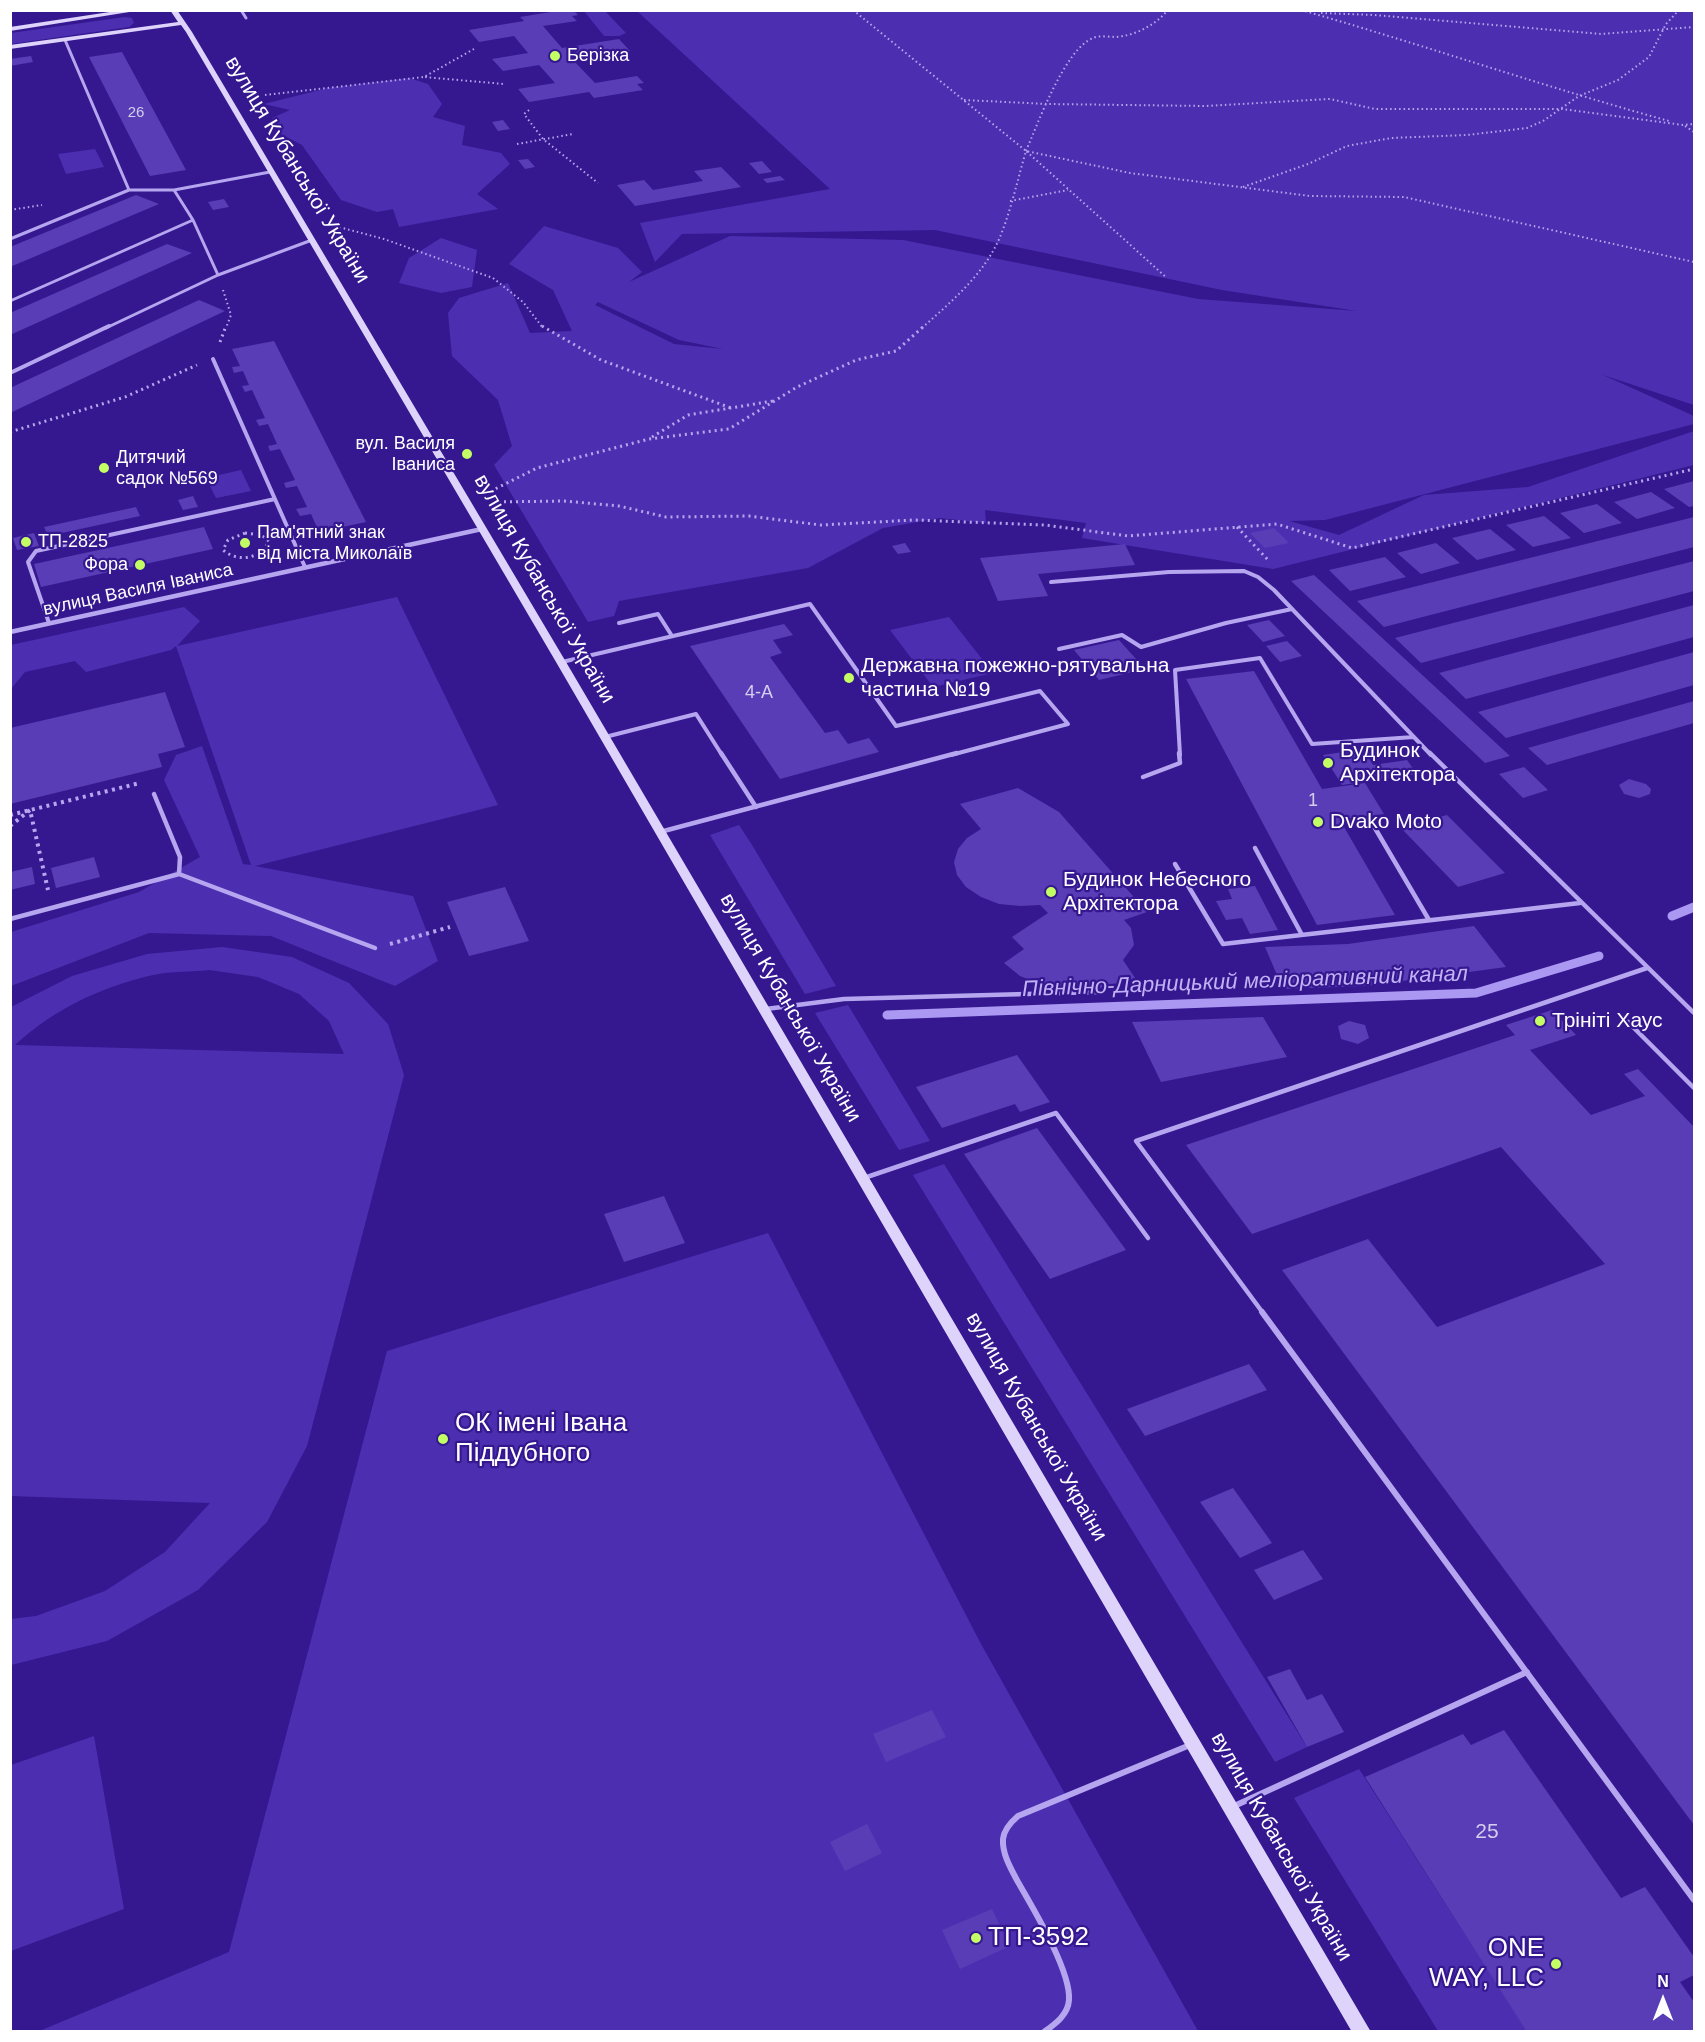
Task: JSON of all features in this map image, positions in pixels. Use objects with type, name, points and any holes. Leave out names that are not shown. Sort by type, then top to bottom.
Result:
[{"type":"street","points":[[10,28],[139,10]]},
{"type":"street","name":"вулиця Кубанської України","points":[[173,10],[312,240],[561,662],[1362,2031]]},
{"type":"street","points":[[10,47],[182,23]]},
{"type":"street","name":"вулиця Василя Іваниса","points":[[10,632],[482,529]]},
{"type":"lane","points":[[241,10],[246,18]]},
{"type":"lane","points":[[64,40],[129,190]]},
{"type":"lane","points":[[10,239],[129,190],[174,190],[270,172]]},
{"type":"lane","points":[[174,190],[193,220],[218,275]]},
{"type":"lane","points":[[10,301],[193,220]]},
{"type":"lane","points":[[10,373],[218,275],[312,240]]},
{"type":"lane","points":[[213,358],[305,567]]},
{"type":"lane","points":[[49,623],[28,562],[36,551],[275,499]]},
{"type":"lane","points":[[1051,582],[1169,572],[1244,571],[1258,576],[1580,903],[1695,1013]]},
{"type":"lane","points":[[561,662],[810,604],[896,726],[1040,691],[1068,724],[660,832]]},
{"type":"lane","points":[[1059,649],[1122,636],[1141,647],[1226,623],[1292,609]]},
{"type":"lane","points":[[619,623],[658,614],[672,636]]},
{"type":"lane","points":[[1143,777],[1180,763],[1175,669],[1260,658],[1312,744],[1414,736]]},
{"type":"lane","points":[[604,737],[696,714],[756,807]]},
{"type":"lane","points":[[153,794],[180,857],[179,874]]},
{"type":"lane","points":[[1372,823],[1429,920]]},
{"type":"lane","points":[[1255,848],[1302,935]]},
{"type":"lane","points":[[1175,864],[1223,944],[1580,903]]},
{"type":"lane","points":[[10,919],[179,874],[375,948]]},
{"type":"lane","points":[[1647,968],[1136,1141],[1695,1900]]},
{"type":"lane","points":[[765,1010],[844,999],[1099,992]]},
{"type":"lane","points":[[1628,1022],[1695,1088]]},
{"type":"lane","points":[[864,1178],[1056,1113],[1148,1238]]},
{"type":"lane","points":[[1232,1807],[1527,1672]]},
{"type":"lane","points":[[1044,2031],[1062,2020],[1069,1999],[1065,1976],[1007,1860],[1002,1845],[1005,1828],[1018,1816],[1195,1743]]},
{"type":"path","points":[[853,10],[1026,151],[1167,278]]},
{"type":"path","points":[[485,494],[537,468],[649,439],[729,429],[797,387],[856,360],[896,351],[960,294],[987,261],[1002,233],[1026,151],[1065,67],[1080,46],[1093,38],[1122,36],[1157,24],[1168,10]]},
{"type":"path","points":[[1301,10],[1579,96],[1683,125],[1695,132]]},
{"type":"path","points":[[1241,187],[1308,165],[1347,146],[1391,138],[1467,135],[1527,128],[1543,121],[1579,96],[1618,80],[1649,57],[1664,30],[1679,10]]},
{"type":"path","points":[[1315,13],[1374,15],[1601,34],[1695,27]]},
{"type":"path","points":[[424,77],[474,50]]},
{"type":"path","points":[[265,95],[424,77],[504,84]]},
{"type":"path","points":[[963,100],[1048,104],[1205,106],[1330,99],[1375,109],[1562,109],[1683,125],[1695,124]]},
{"type":"path","points":[[529,110],[524,114],[543,139],[598,183]]},
{"type":"path","points":[[517,144],[573,134]]},
{"type":"path","points":[[1026,151],[1130,173],[1310,196],[1404,197],[1695,262]]},
{"type":"path","points":[[1010,201],[1068,190]]},
{"type":"path","points":[[335,226],[384,239],[493,278],[523,302],[544,329],[601,360],[731,408]]},
{"type":"path","points":[[10,432],[124,397],[213,358],[231,315],[218,275]]},
{"type":"path","points":[[649,439],[688,415],[778,400]]},
{"type":"path","points":[[492,502],[564,501],[619,506],[666,517],[749,516],[821,525],[914,520],[1045,525],[1128,536],[1277,524],[1352,548],[1695,469]]},
{"type":"path","points":[[245,533],[261,535],[269,541],[264,550],[249,557],[232,556],[223,550],[223,544],[228,539],[245,533]]},
{"type":"path","points":[[10,815],[150,780],[153,794]]},
{"type":"path","points":[[10,826],[30,810]]},
{"type":"path","points":[[30,810],[52,908]]},
{"type":"path","points":[[375,948],[450,927]]},
{"type":"shaded area","points":[[584,11],[605,11],[626,33],[619,36],[604,36]]},
{"type":"shaded area","points":[[637,11],[1694,11],[1694,405],[1603,375],[1694,416],[1694,424],[1325,520],[1289,521],[1339,535],[1424,495],[1528,487],[1694,431],[1694,465],[1273,569],[1082,538],[1086,523],[985,510],[986,523],[940,518],[883,528],[808,568],[619,601],[614,616],[588,622],[494,465],[512,446],[498,400],[452,356],[448,313],[459,298],[508,283],[530,333],[572,331],[553,290],[509,264],[544,226],[618,248],[642,272],[629,282],[730,236],[903,240],[1198,299],[1357,311],[1222,290],[935,230],[682,234],[655,262],[640,223],[830,189]],"holes":[[[598,302],[679,340],[723,349],[674,344],[595,305]]]},
{"type":"shaded area","points":[[125,17],[132,18],[134,23],[129,27],[11,44],[11,33]]},
{"type":"shaded area","points":[[409,78],[428,84],[442,104],[433,117],[465,126],[462,145],[501,153],[510,164],[477,194],[498,209],[399,227],[393,209],[377,212],[341,200],[302,145],[281,134],[272,118],[290,110],[264,104],[328,88]]},
{"type":"shaded area","points":[[95,149],[104,167],[66,174],[58,154]]},
{"type":"shaded area","points":[[441,238],[477,250],[472,287],[441,293],[399,283],[409,258]]},
{"type":"shaded area","points":[[241,470],[251,491],[216,498],[206,478]]},
{"type":"shaded area","points":[[397,597],[498,805],[255,866],[413,896],[438,961],[395,986],[271,936],[149,933],[11,986],[11,932],[139,892],[200,857],[164,780],[176,755],[202,746],[243,864],[251,865],[176,646],[171,650],[86,672],[75,661],[25,672],[11,689],[11,645],[184,607],[200,621],[177,646]]},
{"type":"shaded area","points":[[949,617],[993,673],[933,687],[890,630]]},
{"type":"shaded area","points":[[739,825],[836,986],[805,994],[710,835]]},
{"type":"shaded area","points":[[222,947],[292,957],[349,983],[388,1024],[404,1075],[307,1446],[267,1522],[198,1590],[107,1641],[11,1665],[11,1619],[36,1616],[105,1591],[165,1552],[210,1503],[11,1496],[11,1007],[72,976],[147,954]],"holes":[[[209,970],[258,977],[299,994],[329,1021],[344,1054],[15,1045],[62,1010],[97,993],[134,980],[174,972]]]},
{"type":"shaded area","points":[[848,1005],[930,1141],[899,1150],[815,1013]]},
{"type":"shaded area","points":[[944,1164],[1307,1747],[1275,1762],[913,1175]]},
{"type":"shaded area","points":[[768,1233],[981,1644],[1198,2031],[37,2032],[229,1952],[387,1351]]},
{"type":"shaded area","points":[[94,1736],[124,1909],[11,1951],[11,1765]]},
{"type":"shaded area","points":[[1359,1769],[1527,2031],[1438,2031],[1294,1798]]},
{"type":"building","name":"Берізка","points":[[573,10],[578,15],[572,16],[577,21],[543,26],[562,48],[619,39],[630,51],[573,60],[595,83],[637,76],[644,83],[637,84],[643,90],[594,98],[589,92],[529,102],[518,89],[555,83],[539,65],[503,71],[492,59],[528,53],[514,36],[479,42],[469,30],[524,21],[520,17]]},
{"type":"building","points":[[122,52],[186,170],[150,176],[89,57]]},
{"type":"building","points":[[31,56],[33,62],[10,66],[10,59]]},
{"type":"building","points":[[503,120],[510,129],[498,131],[492,122]]},
{"type":"building","points":[[528,159],[535,167],[525,169],[518,160]]},
{"type":"building","points":[[762,161],[772,172],[759,174],[749,163]]},
{"type":"building","points":[[721,167],[741,187],[635,206],[617,185],[644,180],[653,190],[703,181],[694,171]]},
{"type":"building","points":[[780,176],[785,180],[767,183],[763,179]]},
{"type":"building","points":[[136,195],[159,204],[10,267],[10,247]]},
{"type":"building","points":[[224,199],[229,207],[213,210],[208,202]]},
{"type":"building","points":[[167,244],[192,253],[10,335],[10,313]]},
{"type":"building","points":[[199,300],[225,311],[10,413],[10,388]]},
{"type":"building","points":[[274,341],[366,522],[319,532],[311,514],[300,516],[296,509],[307,507],[297,486],[286,488],[284,483],[295,480],[280,449],[270,451],[268,446],[277,444],[268,424],[259,426],[256,420],[265,418],[252,390],[245,392],[242,386],[249,385],[243,371],[234,373],[232,367],[240,366],[232,349]]},
{"type":"building","points":[[1694,481],[1694,506],[1689,507],[1664,489]]},
{"type":"building","points":[[1651,492],[1675,508],[1637,519],[1614,502]]},
{"type":"building","points":[[193,496],[198,507],[183,510],[178,500]]},
{"type":"building","points":[[1597,504],[1622,523],[1584,533],[1560,513]]},
{"type":"building","points":[[136,507],[140,516],[48,536],[44,527]]},
{"type":"building","points":[[1544,516],[1571,538],[1533,547],[1506,525]]},
{"type":"building","points":[[1694,517],[1694,547],[1384,627],[1357,601]]},
{"type":"building","points":[[204,527],[213,549],[41,587],[34,564]]},
{"type":"building","points":[[1274,528],[1289,543],[1265,548],[1250,533]]},
{"type":"building","points":[[1490,529],[1516,550],[1477,560],[1452,538]]},
{"type":"building","name":"ТП-2825","points":[[34,533],[39,546],[17,550],[13,538]]},
{"type":"building","points":[[905,543],[911,552],[898,554],[892,546]]},
{"type":"building","points":[[1436,543],[1460,563],[1421,574],[1397,553]]},
{"type":"building","points":[[1125,544],[1135,565],[1038,574],[1048,596],[998,601],[980,558]]},
{"type":"building","points":[[1385,557],[1406,577],[1350,591],[1329,570]]},
{"type":"building","points":[[1694,561],[1694,591],[1421,663],[1395,638]]},
{"type":"building","points":[[1314,575],[1510,756],[1485,763],[1291,581]]},
{"type":"building","points":[[1694,605],[1694,637],[1466,699],[1439,673]]},
{"type":"building","points":[[1269,620],[1285,636],[1263,642],[1247,625]]},
{"type":"building","points":[[784,624],[793,635],[773,640],[782,653],[770,657],[825,733],[838,730],[848,744],[869,738],[879,752],[780,779],[690,646]]},
{"type":"building","points":[[1119,640],[1145,669],[1099,680],[1074,650]]},
{"type":"building","points":[[1287,641],[1302,656],[1280,662],[1266,646]]},
{"type":"building","points":[[1694,652],[1694,685],[1506,738],[1478,712]]},
{"type":"building","points":[[1254,671],[1322,789],[1365,783],[1384,814],[1340,820],[1395,915],[1317,925],[1186,679]]},
{"type":"building","points":[[165,692],[185,747],[158,754],[162,767],[10,804],[10,728]]},
{"type":"building","points":[[1694,701],[1694,723],[1547,765],[1528,748]]},
{"type":"building","points":[[1363,749],[1373,765],[1407,760],[1417,774],[1342,785],[1323,755]]},
{"type":"building","points":[[1524,767],[1548,790],[1523,798],[1499,774]]},
{"type":"building","points":[[1629,779],[1646,784],[1651,789],[1650,794],[1639,798],[1624,794],[1619,785]]},
{"type":"building","name":"Будинок Небесного Архітектора","points":[[1018,788],[1059,812],[1147,912],[1124,920],[1131,928],[1134,945],[1123,960],[1135,978],[1092,990],[1067,990],[1042,985],[1020,976],[1004,963],[1024,949],[1012,937],[1048,913],[1040,905],[999,904],[981,897],[966,887],[957,875],[954,862],[958,849],[967,838],[981,829],[960,804]]},
{"type":"building","points":[[1447,815],[1505,873],[1458,887],[1401,828]]},
{"type":"building","points":[[94,857],[100,877],[56,888],[51,868]]},
{"type":"building","points":[[32,867],[35,884],[10,890],[10,872]]},
{"type":"building","points":[[1255,886],[1278,930],[1250,934],[1242,918],[1226,920],[1216,901],[1232,899],[1228,889]]},
{"type":"building","points":[[505,887],[529,941],[469,956],[447,902]]},
{"type":"building","points":[[1474,926],[1506,967],[1365,986],[1283,989],[1265,947],[1348,944]]},
{"type":"building","points":[[1552,1010],[1576,1035],[1530,1050],[1591,1115],[1645,1096],[1624,1074],[1638,1069],[1694,1127],[1694,1825],[1282,1270],[1368,1239],[1437,1327],[1605,1264],[1501,1147],[1252,1234],[1186,1145],[1515,1035],[1506,1025]]},
{"type":"building","points":[[1263,1017],[1287,1057],[1161,1082],[1132,1022]]},
{"type":"building","points":[[1349,1021],[1365,1025],[1369,1038],[1358,1044],[1341,1039],[1338,1026]]},
{"type":"building","points":[[1017,1055],[1050,1102],[1020,1112],[1015,1104],[942,1128],[916,1087]]},
{"type":"building","points":[[1037,1128],[1126,1250],[1050,1279],[964,1154]]},
{"type":"building","points":[[664,1196],[685,1243],[624,1262],[604,1214]]},
{"type":"building","points":[[1249,1364],[1267,1390],[1145,1436],[1127,1409]]},
{"type":"building","points":[[1233,1488],[1272,1543],[1240,1558],[1200,1502]]},
{"type":"building","points":[[1303,1550],[1323,1579],[1274,1600],[1254,1570]]},
{"type":"building","points":[[1290,1669],[1307,1700],[1322,1694],[1344,1732],[1307,1747],[1267,1677]]},
{"type":"building","points":[[932,1710],[946,1737],[886,1762],[873,1734]]},
{"type":"building","points":[[1504,1730],[1621,1898],[1645,1887],[1694,1957],[1694,1975],[1680,1982],[1694,2002],[1694,2032],[1527,2032],[1365,1777],[1463,1734],[1471,1745]]},
{"type":"building","points":[[867,1824],[882,1853],[845,1871],[830,1842]]},
{"type":"building","name":"ТП-3592","points":[[992,1909],[1010,1946],[960,1969],[942,1930]]},
{"type":"waterway","name":"Північно-Дарницький меліоративний канал","points":[[1672,916],[1694,907]]},
{"type":"waterway","name":"Північно-Дарницький меліоративний канал","points":[[887,1015],[1476,993],[1599,956]]},
{"type":"place","name":"Берізка","points":[[555,56]]},
{"type":"place","name":"вул. Василя Іваниса","points":[[467,454]]},
{"type":"place","name":"Дитячий садок №569","points":[[104,468]]},
{"type":"place","name":"ТП-2825","points":[[26,542]]},
{"type":"place","name":"Пам'ятний знак від міста Миколаїв","points":[[245,543]]},
{"type":"place","name":"Фора","points":[[140,565]]},
{"type":"place","name":"Державна пожежно-рятувальна частина №19","points":[[849,678]]},
{"type":"place","name":"Будинок Архітектора","points":[[1328,763]]},
{"type":"place","name":"Dvako Moto","points":[[1318,822]]},
{"type":"place","name":"Будинок Небесного Архітектора","points":[[1051,892]]},
{"type":"place","name":"Трініті Хаус","points":[[1540,1021]]},
{"type":"place","name":"ОК імені Івана Піддубного","points":[[443,1439]]},
{"type":"place","name":"ТП-3592","points":[[976,1938]]},
{"type":"place","name":"ONE WAY, LLC","points":[[1556,1964]]}]
